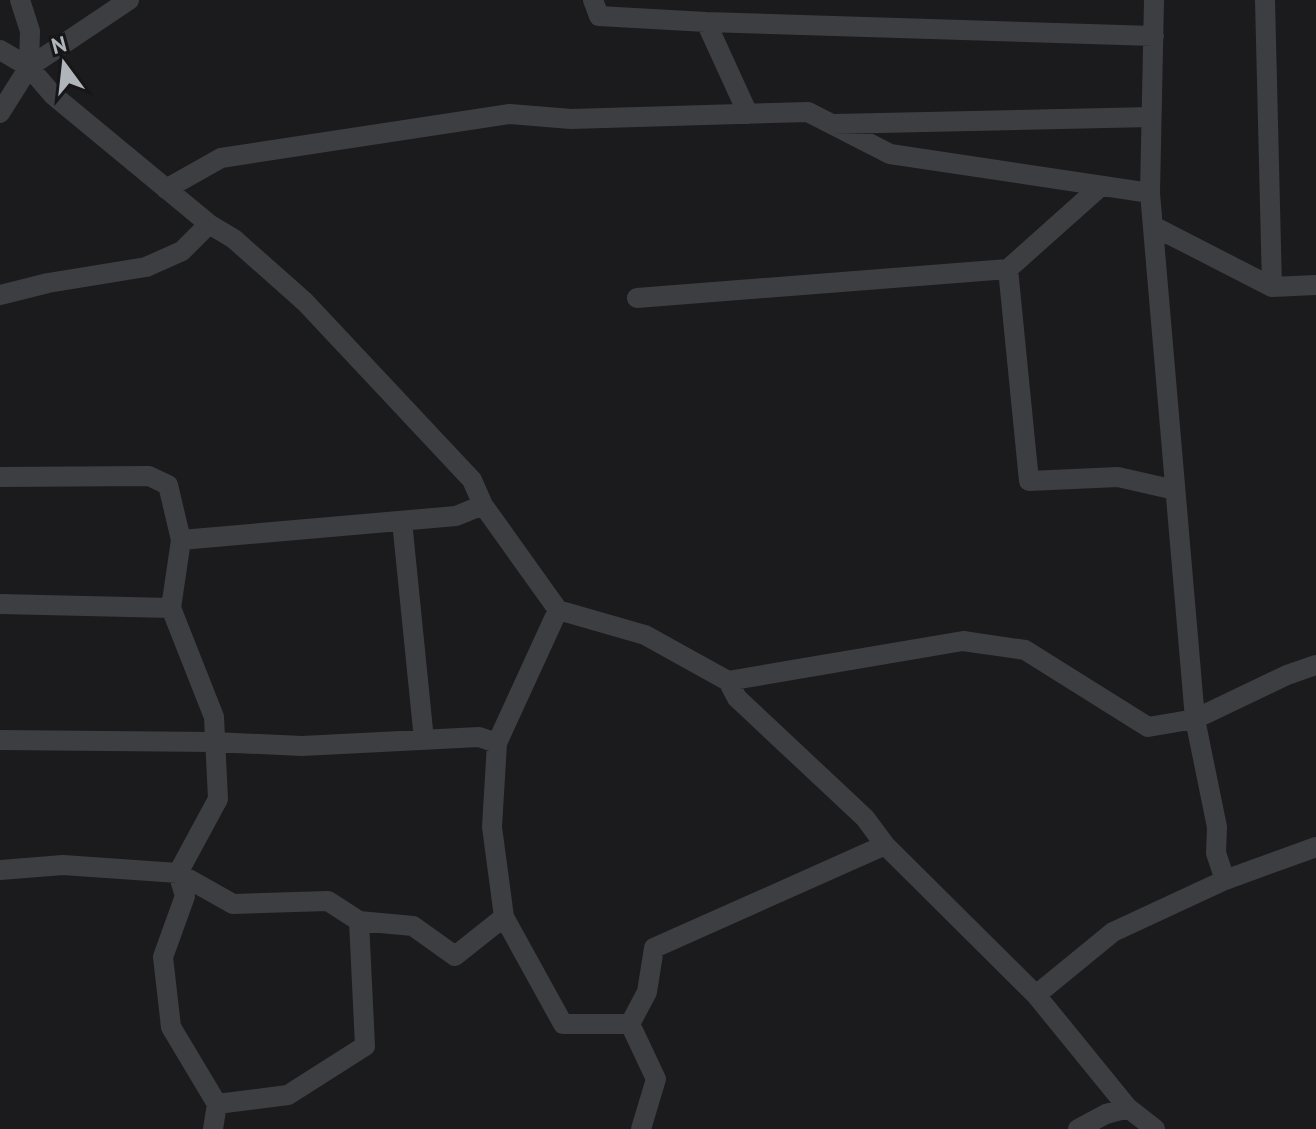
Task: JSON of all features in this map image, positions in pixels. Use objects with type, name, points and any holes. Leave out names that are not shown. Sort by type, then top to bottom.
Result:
[{"type":"street","points":[[20,0],[30,31],[29,67]]},
{"type":"street","points":[[0,113],[29,67],[129,0]]},
{"type":"street","points":[[593,0],[599,16],[1154,36]]},
{"type":"street","points":[[1154,0],[1150,193],[1195,719],[1217,827],[1216,853],[1225,880]]},
{"type":"street","points":[[1265,0],[1272,287]]},
{"type":"street","points":[[706,22],[748,114]]},
{"type":"street","points":[[0,50],[29,67],[53,95],[209,224],[234,239],[305,302],[472,480],[483,505],[558,610],[645,635],[728,681],[737,698],[865,818],[885,845],[1036,995],[1128,1108],[1155,1129]]},
{"type":"street","points":[[166,189],[221,158],[510,114],[571,119],[808,112],[890,154],[1150,193]]},
{"type":"street","points":[[830,124],[1151,117]]},
{"type":"street","points":[[637,298],[1008,269],[1101,186]]},
{"type":"street","points":[[0,295],[48,283],[146,267],[182,251],[209,224]]},
{"type":"street","points":[[1153,226],[1272,287],[1316,285]]},
{"type":"street","points":[[1008,269],[1029,481],[1118,477],[1175,490]]},
{"type":"street","points":[[0,477],[149,476],[168,485],[181,540],[171,608],[214,717],[218,799],[178,873],[185,896],[163,957],[171,1027],[217,1104],[213,1129]]},
{"type":"street","points":[[181,540],[456,516],[483,505]]},
{"type":"street","points":[[402,521],[424,740]]},
{"type":"street","points":[[0,604],[171,608]]},
{"type":"street","points":[[558,610],[497,743],[492,827],[504,917],[563,1024],[630,1024]]},
{"type":"street","points":[[728,681],[963,641],[1025,650],[1148,727],[1195,719],[1287,675],[1316,665]]},
{"type":"street","points":[[0,740],[302,746],[479,737],[497,743]]},
{"type":"street","points":[[630,1024],[647,992],[654,948],[885,845]]},
{"type":"street","points":[[1036,995],[1113,932],[1225,880],[1316,847]]},
{"type":"street","points":[[0,870],[63,865],[178,873],[233,904],[328,901],[359,921],[413,926],[455,956],[504,917]]},
{"type":"street","points":[[217,1104],[288,1095],[365,1046],[359,921]]},
{"type":"street","points":[[630,1024],[656,1079],[641,1129]]},
{"type":"street","points":[[1078,1129],[1106,1114],[1128,1108]]}]
